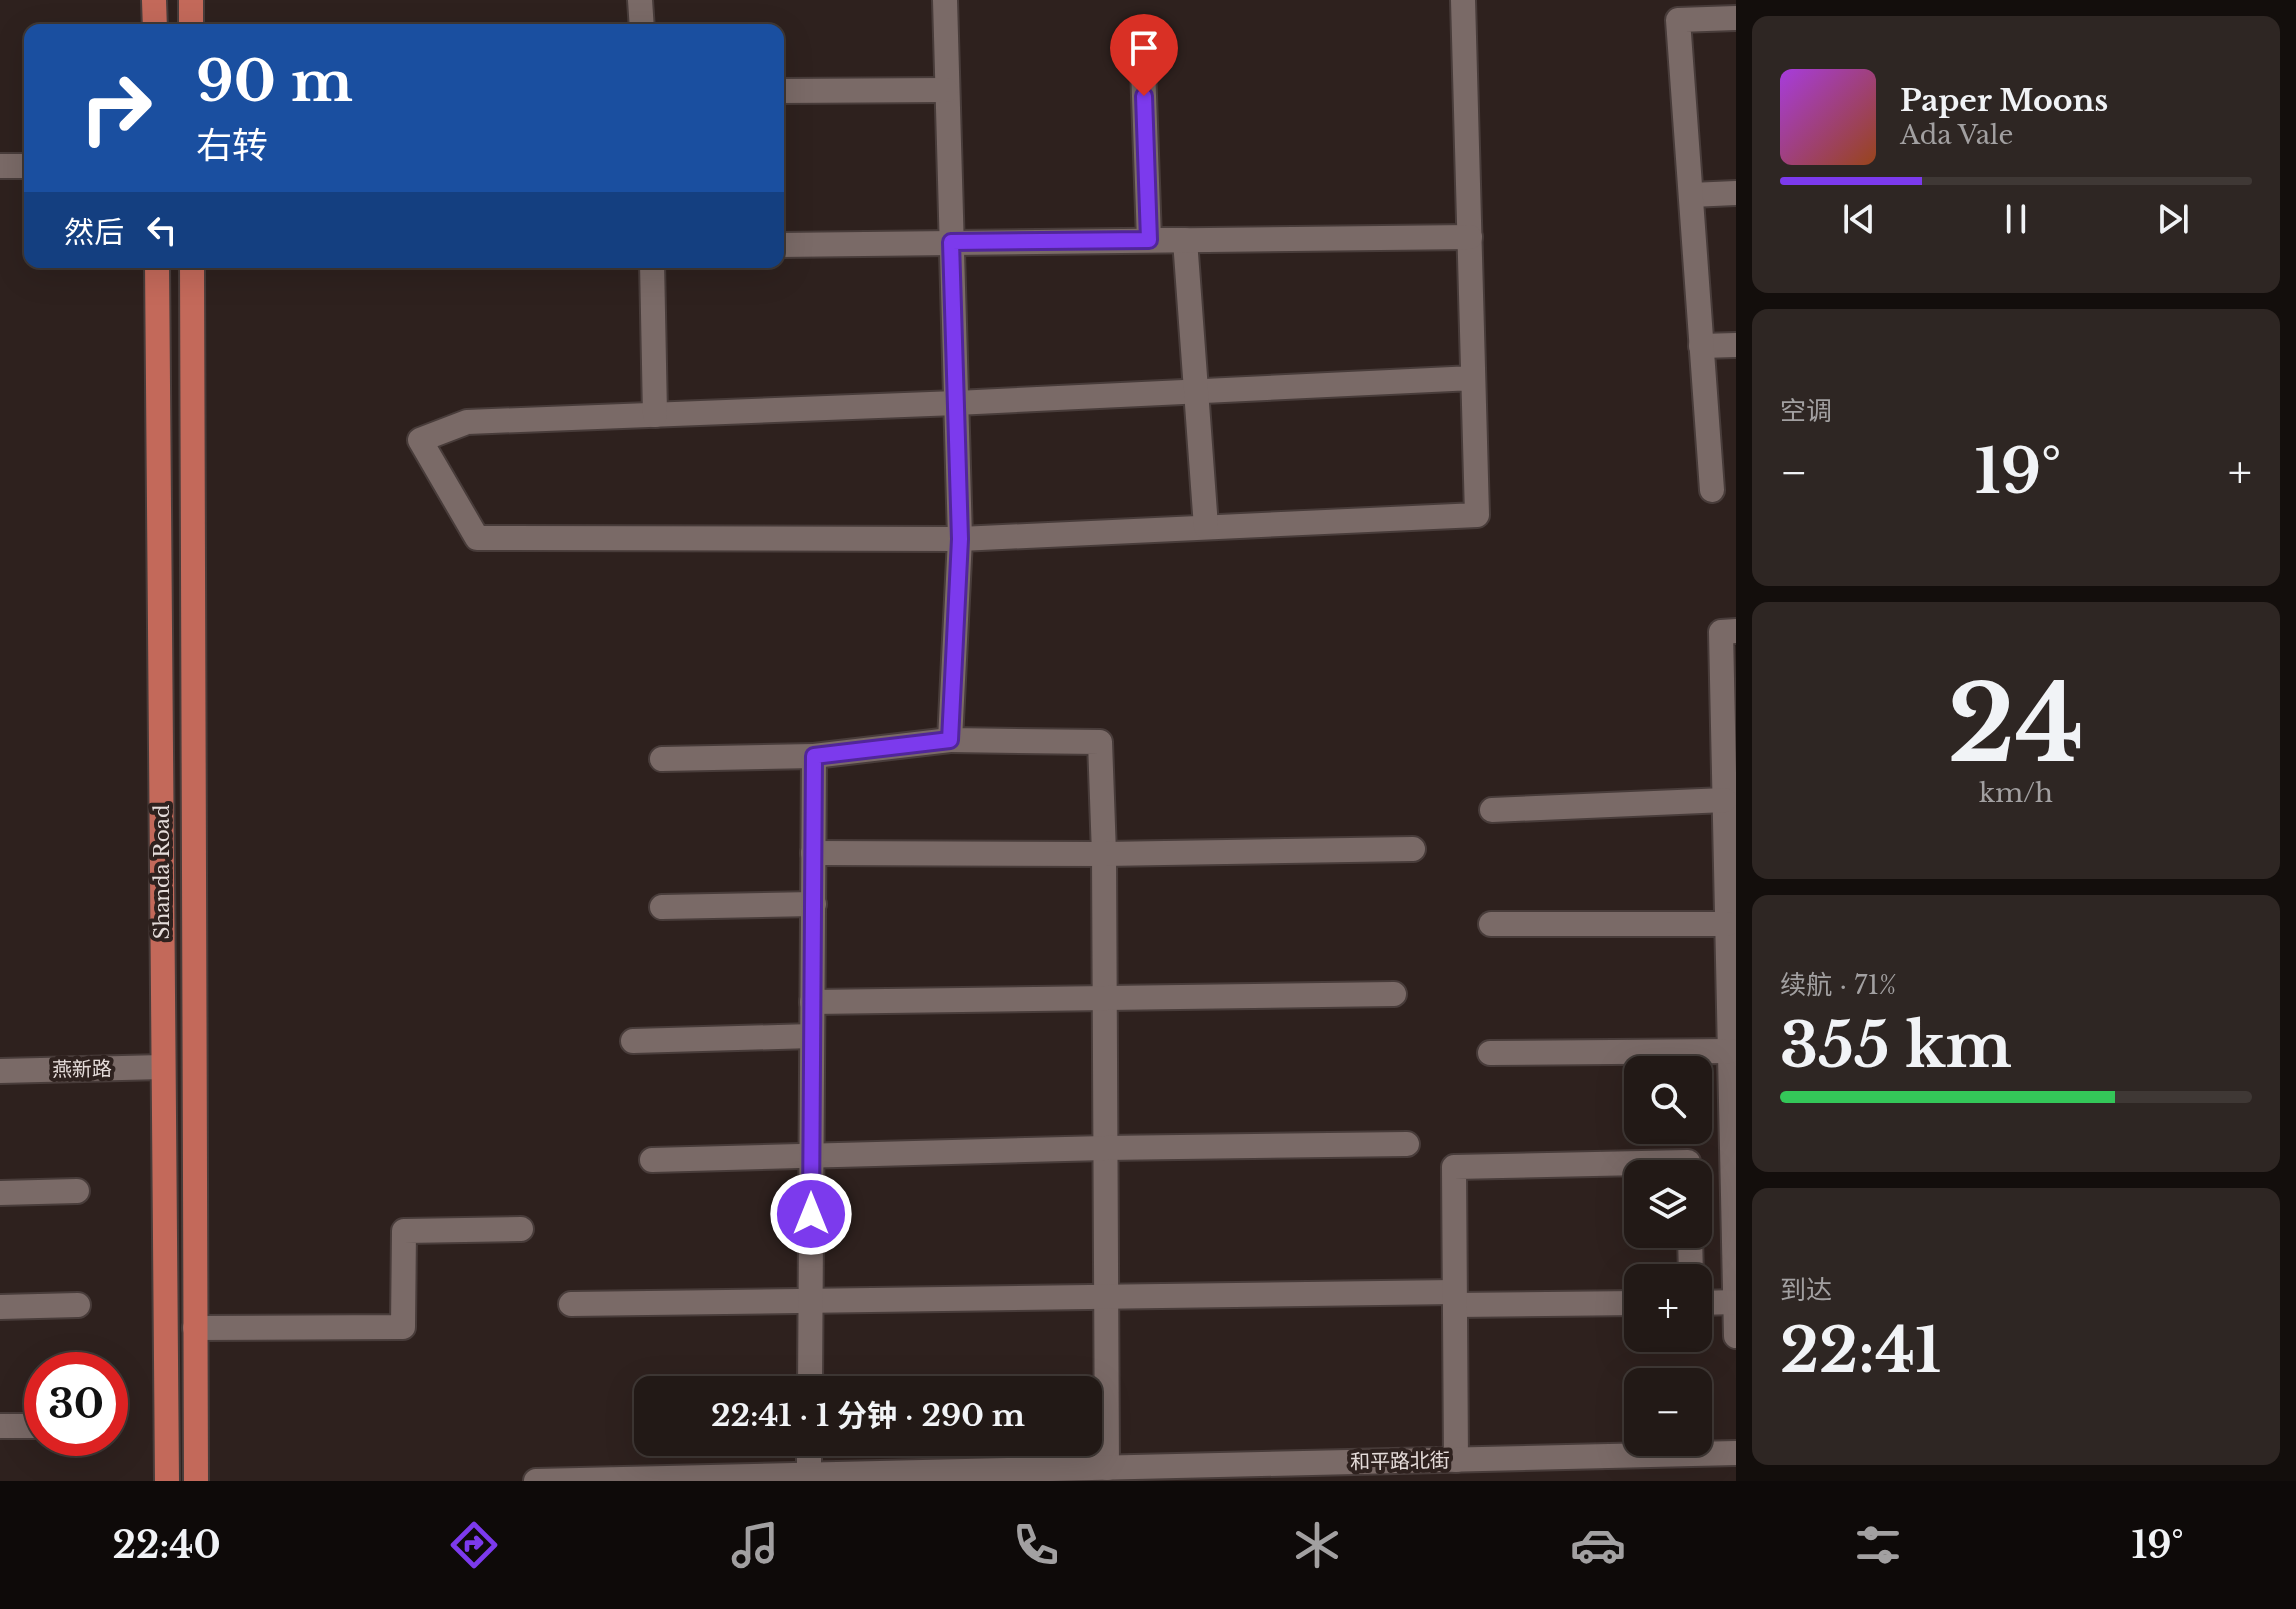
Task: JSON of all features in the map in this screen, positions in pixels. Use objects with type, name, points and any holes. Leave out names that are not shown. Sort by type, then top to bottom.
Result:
[{"type":"main road","points":[[154,0],[155,24]]},
{"type":"main road","points":[[191,0],[191,24]]},
{"type":"main road","name":"Shanda Road","points":[[157,268],[167,1481]]},
{"type":"main road","name":"Shanda Road","points":[[192,268],[196,1481]]},
{"type":"street","points":[[640,0],[642,24]]},
{"type":"street","points":[[945,0],[960,539],[950,740]]},
{"type":"street","points":[[1463,0],[1477,515],[960,539],[477,538],[420,440],[467,422],[1473,378]]},
{"type":"street","points":[[1712,490],[1678,20],[1736,18]]},
{"type":"street","points":[[1143,67],[1149,240]]},
{"type":"street","points":[[784,91],[946,90]]},
{"type":"street","points":[[0,166],[24,166]]},
{"type":"street","points":[[1691,195],[1736,193]]},
{"type":"street","points":[[784,245],[1470,237]]},
{"type":"street","points":[[1185,240],[1206,527]]},
{"type":"street","points":[[652,268],[655,415]]},
{"type":"street","points":[[1701,346],[1736,345]]},
{"type":"street","points":[[1736,631],[1721,632],[1730,775],[1725,800],[1730,1051],[1734,1105],[1736,1336]]},
{"type":"street","points":[[662,759],[814,756],[950,740],[1100,742],[1104,854],[1107,1468]]},
{"type":"street","points":[[810,1376],[814,756]]},
{"type":"street","points":[[1492,810],[1725,800]]},
{"type":"street","points":[[813,853],[1104,854],[1413,849]]},
{"type":"street","points":[[662,907],[814,904]]},
{"type":"street","points":[[1491,924],[1730,936]]},
{"type":"street","points":[[812,1002],[1394,994]]},
{"type":"street","points":[[633,1041],[812,1036]]},
{"type":"street","points":[[1490,1053],[1730,1051]]},
{"type":"street","name":"燕新路","points":[[0,1071],[163,1067]]},
{"type":"street","points":[[652,1160],[1407,1144]]},
{"type":"street","points":[[1456,1460],[1454,1167],[1624,1163]]},
{"type":"street","points":[[0,1193],[77,1191]]},
{"type":"street","points":[[195,1328],[403,1327],[404,1231],[521,1229]]},
{"type":"street","points":[[571,1304],[1105,1295],[1624,1303]]},
{"type":"street","points":[[1712,1303],[1735,1302]]},
{"type":"street","points":[[0,1307],[78,1305]]},
{"type":"street","points":[[0,1426],[24,1426]]},
{"type":"street","name":"和平路北街","points":[[536,1481],[1736,1453]]},
{"type":"street","points":[[809,1456],[809,1475]]},
{"type":"route","points":[[811,1214],[814,756],[950,740],[960,539],[951,242],[1149,240],[1144,96]]}]
